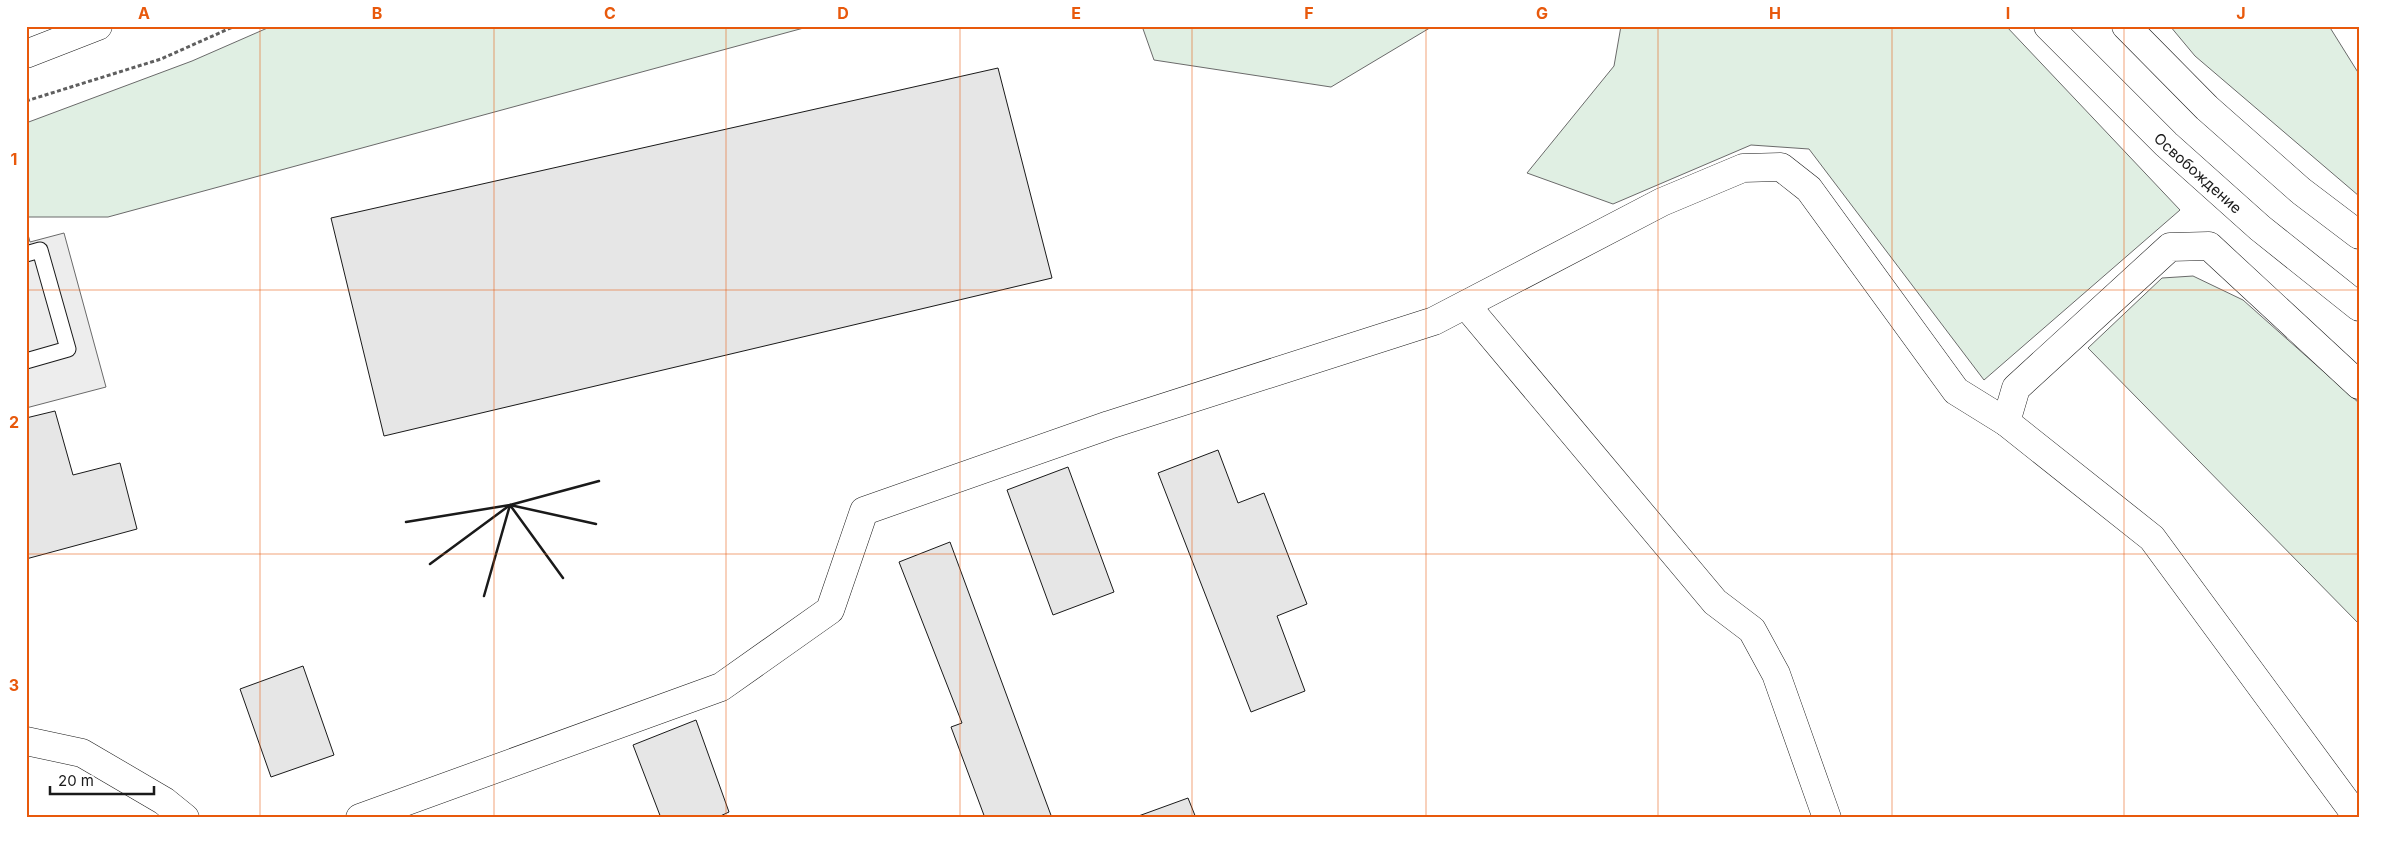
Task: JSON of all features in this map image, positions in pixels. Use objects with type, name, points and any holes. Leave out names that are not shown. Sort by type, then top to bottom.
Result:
[{"type":"street","points":[[26,54],[98,26]]},
{"type":"street","name":"Освобождение","points":[[2048,26],[2166,144],[2260,228],[2359,307]]},
{"type":"street","points":[[2126,26],[2207,108],[2301,191],[2359,235]]},
{"type":"street","points":[[360,818],[721,688],[830,610],[864,511],[1110,425],[1434,321],[1662,202],[1743,168],[1781,168],[1809,189],[1956,390],[2006,422],[2152,538],[2358,818]]},
{"type":"street","points":[[2006,422],[2016,388],[2170,247],[2209,246],[2359,385]]},
{"type":"street","points":[[1466,305],[1715,602],[1752,630],[1776,674],[1827,818]]},
{"type":"street","points":[[26,741],[82,753],[164,801],[185,818]]},
{"type":"lane","points":[[26,254],[40,250],[68,349],[26,361]]},
{"type":"path","points":[[26,101],[161,59],[235,26]]},
{"type":"green space","points":[[272,26],[811,26],[108,217],[26,217],[26,123],[192,61]]},
{"type":"green space","points":[[1142,26],[1433,26],[1331,87],[1154,60]]},
{"type":"green space","points":[[1621,26],[2006,26],[2180,210],[1984,380],[1809,149],[1751,145],[1613,204],[1527,173],[1614,66]]},
{"type":"green space","points":[[2170,26],[2329,26],[2359,74],[2359,196],[2195,56]]},
{"type":"green space","points":[[2193,276],[2243,300],[2359,403],[2359,624],[2088,348],[2162,278]]},
{"type":"shaded area","points":[[26,227],[30,242],[64,233],[106,387],[26,408]]},
{"type":"building","points":[[998,68],[1052,278],[384,436],[331,218]]},
{"type":"building","points":[[55,411],[73,475],[120,463],[137,529],[26,559],[26,418]]},
{"type":"building","points":[[1218,450],[1238,503],[1264,493],[1307,604],[1277,616],[1305,691],[1251,712],[1158,473]]},
{"type":"building","points":[[1068,467],[1114,592],[1053,615],[1007,490]]},
{"type":"building","points":[[950,542],[1052,818],[985,818],[951,727],[962,723],[899,562]]},
{"type":"building","points":[[303,666],[334,755],[271,777],[240,689]]},
{"type":"building","points":[[696,720],[729,812],[716,818],[661,818],[633,745]]},
{"type":"building","points":[[1188,798],[1196,818],[1133,818]]},
{"type":"wall","points":[[406,522],[510,505],[599,481]]},
{"type":"wall","points":[[430,564],[510,505],[596,524]]},
{"type":"wall","points":[[484,596],[510,505],[563,578]]}]
